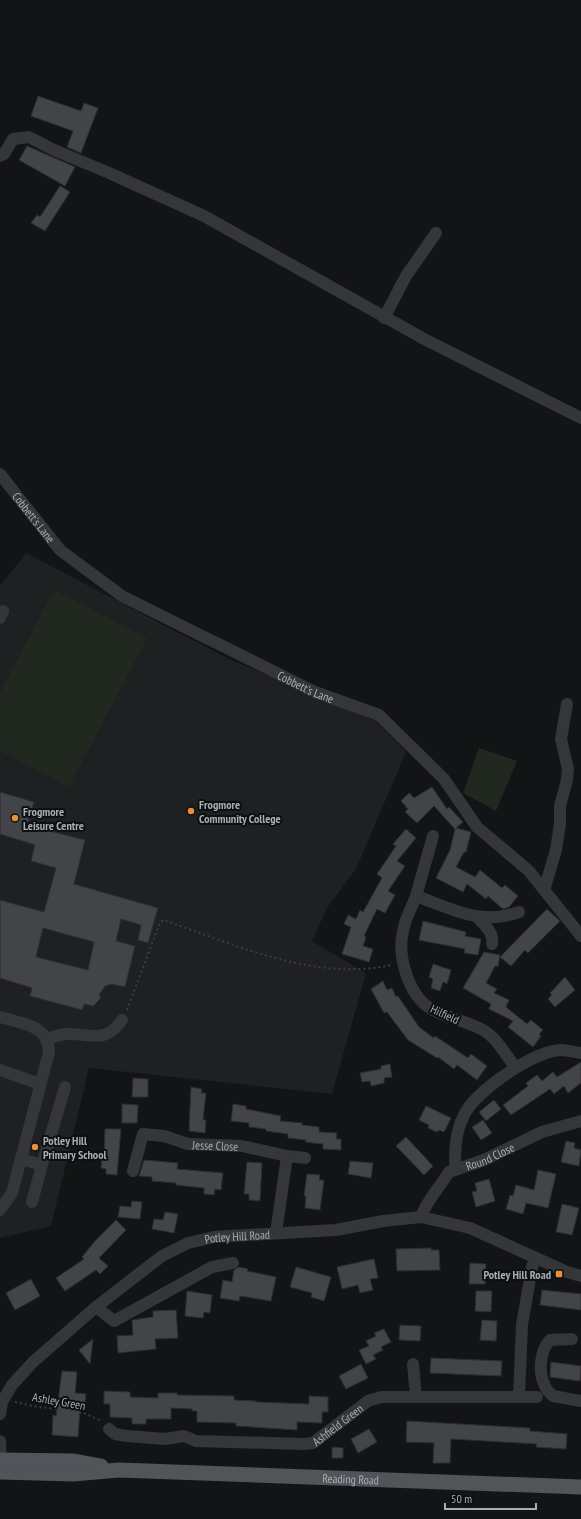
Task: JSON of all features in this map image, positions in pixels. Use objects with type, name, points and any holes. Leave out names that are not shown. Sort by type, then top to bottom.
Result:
[{"type":"main road","name":"Reading Road","points":[[0,1466],[73,1474],[119,1470],[581,1487]]},
{"type":"street","points":[[0,156],[4,154],[13,139],[29,137],[54,150],[107,172],[204,216],[384,318],[581,418]]},
{"type":"street","points":[[384,318],[406,276],[436,233]]},
{"type":"street","name":"Cobbett's Lane","points":[[0,474],[60,550],[122,596],[315,692],[379,716],[444,779],[477,827],[529,871],[581,936]]},
{"type":"street","points":[[544,890],[556,850],[560,824],[560,806],[567,780],[568,769],[561,739],[567,704]]},
{"type":"street","name":"Hilfield","points":[[433,836],[416,896],[403,931],[404,962],[410,986],[418,998],[433,1010],[484,1030],[495,1040],[515,1067]]},
{"type":"street","points":[[416,896],[478,918],[504,918],[519,912]]},
{"type":"street","points":[[478,918],[489,929],[493,939],[492,944]]},
{"type":"street","points":[[0,1017],[37,1028],[49,1042],[49,1052],[12,1193],[0,1210]]},
{"type":"street","points":[[46,1039],[65,1034],[97,1037],[106,1035],[116,1030],[122,1020]]},
{"type":"street","points":[[455,1169],[455,1141],[464,1114],[477,1098],[515,1067],[533,1058],[560,1050],[581,1053]]},
{"type":"street","points":[[0,1070],[40,1084]]},
{"type":"street","points":[[32,1202],[65,1087]]},
{"type":"street","name":"Round Close","points":[[421,1217],[424,1208],[449,1172],[484,1160],[542,1132],[581,1121]]},
{"type":"street","name":"Jesse Close","points":[[133,1171],[143,1134],[164,1136],[188,1144],[242,1146],[287,1156],[305,1158]]},
{"type":"street","points":[[276,1233],[287,1156]]},
{"type":"street","points":[[21,1159],[42,1165]]},
{"type":"street","name":"Potley Hill Road","points":[[1,1406],[12,1385],[33,1362],[96,1307],[162,1256],[188,1243],[214,1237],[336,1230],[383,1221],[421,1217],[470,1228],[567,1272],[581,1276]]},
{"type":"street","points":[[518,1396],[522,1325],[532,1267],[536,1258]]},
{"type":"street","points":[[96,1307],[114,1320],[212,1266],[232,1263]]},
{"type":"street","points":[[572,1339],[550,1340],[544,1345],[541,1374],[545,1387],[553,1396],[564,1399],[581,1400]]},
{"type":"street","points":[[413,1364],[416,1397]]},
{"type":"street","name":"Ashfield Green","points":[[108,1429],[115,1434],[140,1438],[164,1439],[184,1436],[196,1441],[304,1444],[313,1443],[368,1401],[381,1397],[537,1397]]},
{"type":"street","points":[[0,1441],[0,1466]]},
{"type":"path","points":[[122,1020],[134,994],[159,925],[163,920],[288,962],[311,966],[369,970],[404,962]]},
{"type":"path","name":"Ashley Green","points":[[1,1406],[19,1402],[33,1406],[84,1413],[101,1419],[108,1429]]},
{"type":"shaded area","name":"Frogmore Community College","points":[[26,553],[229,659],[375,721],[406,752],[356,869],[327,908],[312,941],[366,973],[332,1094],[89,1068],[51,1226],[0,1238],[0,586]]},
{"type":"shaded area","points":[[54,590],[147,638],[69,787],[0,751],[0,693]]},
{"type":"shaded area","points":[[479,748],[517,761],[496,811],[463,793]]},
{"type":"building","points":[[38,96],[81,111],[84,103],[98,108],[81,153],[67,147],[73,131],[31,116]]},
{"type":"building","points":[[27,146],[75,167],[65,186],[19,160]]},
{"type":"building","points":[[60,186],[70,192],[45,231],[31,223],[37,215],[40,217]]},
{"type":"building","points":[[432,787],[447,809],[449,807],[463,822],[456,828],[471,832],[466,852],[464,852],[456,867],[475,877],[480,870],[502,888],[505,885],[518,896],[509,907],[503,909],[488,896],[486,899],[467,884],[463,892],[436,878],[450,850],[455,829],[434,806],[417,823],[405,812],[408,809],[401,801],[409,793],[414,798]]},
{"type":"building","points":[[0,792],[34,802],[27,825],[85,840],[74,884],[158,908],[148,943],[138,940],[141,925],[121,919],[116,941],[135,946],[125,987],[112,984],[105,986],[99,995],[101,998],[93,1006],[84,1004],[82,1010],[30,996],[32,988],[0,978],[0,900],[44,912],[56,868],[31,861],[35,845],[0,834]],"holes":[[[43,928],[94,942],[88,970],[36,957]]]},
{"type":"building","points":[[406,829],[416,838],[397,861],[405,866],[388,891],[395,895],[385,913],[377,909],[364,936],[366,937],[363,946],[373,949],[369,962],[342,954],[351,927],[344,924],[348,915],[356,919],[360,910],[363,912],[382,878],[377,874],[396,846],[393,844]]},
{"type":"building","points":[[547,909],[560,921],[528,953],[525,950],[511,966],[500,957]]},
{"type":"building","points":[[423,921],[466,932],[465,936],[481,939],[478,955],[464,953],[465,949],[419,940]]},
{"type":"building","points":[[484,952],[500,955],[498,966],[495,966],[486,983],[497,989],[494,993],[509,1000],[506,1007],[527,1024],[531,1020],[543,1030],[539,1034],[541,1036],[533,1047],[508,1027],[513,1021],[489,1009],[491,1004],[463,988]]},
{"type":"building","points":[[433,964],[451,970],[447,984],[443,982],[440,991],[431,988],[433,979],[429,977]]},
{"type":"building","points":[[565,977],[575,990],[555,1007],[548,999],[552,995],[550,993]]},
{"type":"building","points":[[383,981],[387,990],[392,988],[396,997],[398,996],[419,1027],[434,1038],[435,1036],[468,1058],[471,1054],[487,1066],[477,1080],[457,1065],[454,1069],[438,1057],[437,1058],[408,1040],[387,1012],[384,1013],[371,989]]},
{"type":"building","points":[[581,1062],[581,1083],[568,1093],[564,1086],[554,1094],[550,1089],[511,1115],[503,1105],[528,1086],[526,1083],[537,1075],[542,1081],[553,1072],[557,1077]]},
{"type":"building","points":[[390,1064],[392,1077],[384,1078],[384,1083],[371,1086],[370,1081],[362,1082],[360,1073],[381,1069],[381,1066]]},
{"type":"building","points":[[133,1078],[148,1079],[148,1097],[132,1097]]},
{"type":"building","points":[[191,1087],[202,1089],[201,1093],[206,1093],[203,1120],[206,1120],[205,1133],[189,1131]]},
{"type":"building","points":[[494,1100],[501,1109],[486,1121],[479,1112]]},
{"type":"building","points":[[122,1104],[138,1105],[137,1123],[122,1123]]},
{"type":"building","points":[[233,1104],[246,1106],[246,1109],[281,1116],[280,1121],[302,1123],[302,1125],[319,1127],[319,1132],[337,1133],[336,1139],[341,1139],[341,1150],[323,1149],[323,1144],[288,1138],[288,1134],[249,1127],[249,1123],[231,1121]]},
{"type":"building","points":[[426,1106],[451,1118],[444,1132],[439,1130],[437,1132],[428,1128],[429,1125],[419,1120]]},
{"type":"building","points":[[483,1120],[492,1133],[481,1140],[472,1127]]},
{"type":"building","points":[[105,1129],[121,1129],[117,1175],[106,1174],[106,1169],[101,1168],[102,1155],[104,1155]]},
{"type":"building","points":[[406,1137],[433,1166],[424,1175],[396,1146]]},
{"type":"building","points":[[566,1141],[575,1143],[574,1148],[581,1150],[579,1166],[561,1162]]},
{"type":"building","points":[[144,1160],[178,1163],[177,1169],[223,1173],[221,1190],[215,1189],[214,1195],[204,1194],[204,1188],[176,1185],[176,1183],[152,1181],[152,1177],[139,1176]]},
{"type":"building","points":[[350,1161],[373,1163],[371,1178],[348,1174]]},
{"type":"building","points":[[247,1162],[262,1163],[260,1201],[249,1200],[249,1194],[244,1194]]},
{"type":"building","points":[[538,1170],[556,1174],[548,1208],[526,1203],[523,1214],[506,1209],[510,1195],[513,1196],[516,1185],[534,1190]]},
{"type":"building","points":[[307,1174],[320,1175],[319,1180],[324,1180],[320,1210],[305,1208],[306,1196],[304,1196]]},
{"type":"building","points":[[489,1179],[495,1201],[476,1207],[472,1192],[477,1191],[475,1183]]},
{"type":"building","points":[[132,1201],[142,1202],[140,1219],[118,1217],[120,1206],[131,1207]]},
{"type":"building","points":[[562,1204],[579,1208],[572,1235],[556,1232]]},
{"type":"building","points":[[165,1212],[178,1214],[174,1233],[152,1229],[154,1219],[163,1220]]},
{"type":"building","points":[[116,1220],[126,1230],[99,1258],[108,1266],[100,1274],[96,1270],[65,1291],[56,1278],[84,1259],[82,1257],[95,1241]]},
{"type":"building","points":[[431,1248],[431,1250],[439,1250],[440,1270],[397,1271],[396,1249]]},
{"type":"building","points":[[374,1259],[378,1278],[370,1279],[373,1290],[360,1293],[358,1285],[342,1289],[337,1267]]},
{"type":"building","points":[[470,1263],[486,1264],[485,1284],[469,1284]]},
{"type":"building","points":[[239,1267],[248,1269],[247,1271],[276,1277],[271,1301],[240,1296],[239,1301],[220,1298],[223,1280],[232,1282],[234,1270]]},
{"type":"building","points":[[296,1267],[331,1277],[324,1301],[311,1297],[312,1293],[290,1287]]},
{"type":"building","points":[[31,1279],[40,1296],[15,1310],[6,1293]]},
{"type":"building","points":[[542,1290],[581,1294],[581,1310],[540,1305]]},
{"type":"building","points":[[187,1291],[212,1295],[210,1313],[204,1312],[203,1318],[185,1316]]},
{"type":"building","points":[[476,1291],[492,1291],[491,1312],[475,1311]]},
{"type":"building","points":[[176,1310],[178,1338],[155,1339],[156,1349],[118,1353],[117,1336],[133,1335],[132,1320],[153,1317],[153,1311]]},
{"type":"building","points":[[482,1320],[497,1321],[496,1341],[480,1340]]},
{"type":"building","points":[[400,1325],[421,1326],[420,1341],[399,1340]]},
{"type":"building","points":[[384,1329],[391,1342],[381,1347],[383,1350],[373,1355],[376,1359],[366,1364],[359,1350],[369,1346],[366,1341],[376,1336],[374,1333]]},
{"type":"building","points":[[93,1339],[90,1364],[79,1350]]},
{"type":"building","points":[[431,1358],[502,1361],[501,1376],[430,1373]]},
{"type":"building","points":[[551,1362],[581,1366],[580,1381],[550,1377]]},
{"type":"building","points":[[361,1364],[368,1378],[346,1389],[339,1376]]},
{"type":"building","points":[[62,1371],[77,1372],[75,1393],[86,1394],[84,1409],[80,1409],[78,1437],[52,1435],[53,1415],[56,1416]]},
{"type":"building","points":[[104,1391],[130,1392],[130,1397],[158,1398],[158,1393],[177,1393],[177,1395],[234,1396],[234,1400],[256,1402],[309,1404],[309,1396],[328,1397],[328,1412],[322,1412],[322,1423],[297,1422],[297,1430],[236,1426],[236,1423],[197,1422],[197,1411],[192,1411],[192,1409],[171,1408],[171,1419],[146,1419],[146,1424],[132,1424],[132,1418],[110,1417],[110,1404],[104,1404]]},
{"type":"building","points":[[407,1421],[530,1428],[530,1431],[567,1434],[566,1449],[536,1447],[537,1444],[451,1439],[450,1463],[433,1463],[434,1443],[406,1442]]},
{"type":"building","points":[[369,1429],[377,1442],[358,1453],[351,1439]]},
{"type":"building","points":[[332,1447],[343,1448],[343,1458],[332,1458]]},
{"type":"place","name":"Frogmore Community College","points":[[191,811]]},
{"type":"place","name":"Frogmore Leisure Centre","points":[[15,818]]},
{"type":"place","name":"Potley Hill Primary School","points":[[35,1147]]},
{"type":"place","name":"Potley Hill Road","points":[[559,1274]]}]
